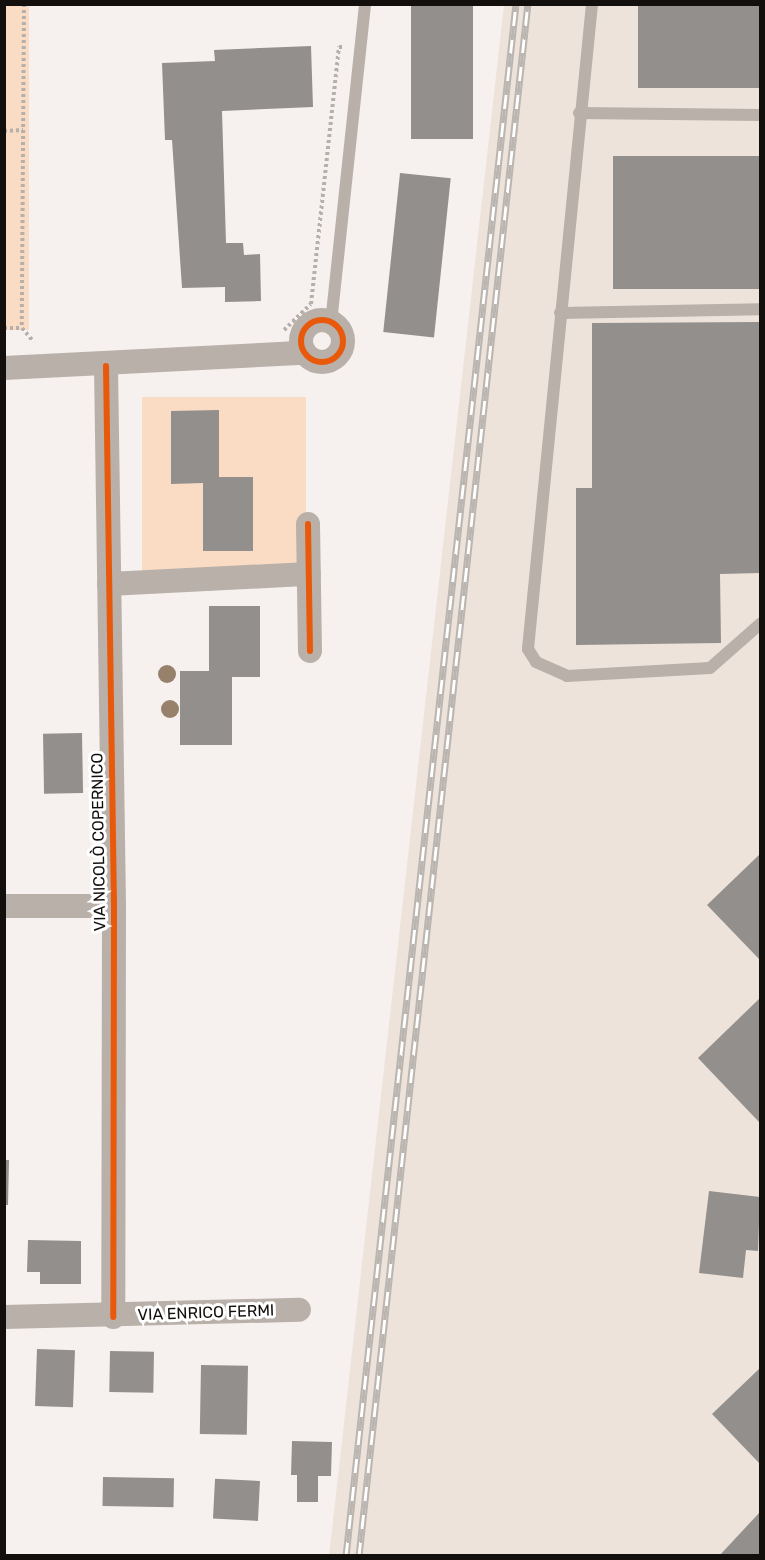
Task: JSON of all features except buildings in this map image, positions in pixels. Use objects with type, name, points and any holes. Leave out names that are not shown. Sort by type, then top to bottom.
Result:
[{"type":"street","points":[[4,368],[106,366],[304,353],[301,340],[306,327],[318,321],[331,323]]},
{"type":"street","name":"VIA NICOLÒ COPERNICO","points":[[106,366],[114,906],[114,1317]]},
{"type":"street","points":[[308,524],[310,651]]},
{"type":"street","points":[[109,584],[309,574]]},
{"type":"street","points":[[4,906],[114,906]]},
{"type":"street","name":"VIA ENRICO FERMI","points":[[4,1317],[114,1317],[299,1310]]},
{"type":"lane","points":[[331,323],[365,4]]},
{"type":"lane","points":[[592,4],[579,113],[528,649],[536,662],[567,676],[710,668],[760,624]]},
{"type":"lane","points":[[579,113],[760,115]]},
{"type":"lane","points":[[560,313],[760,309]]},
{"type":"path","points":[[24,4],[22,328],[30,340],[38,342]]},
{"type":"path","points":[[275,337],[311,304],[339,48],[361,47]]},
{"type":"path","points":[[4,131],[23,130]]},
{"type":"path","points":[[4,328],[22,328]]},
{"type":"shaded area","points":[[4,5],[29,5],[29,330],[4,330]]},
{"type":"shaded area","points":[[504,5],[760,5],[760,1555],[329,1556]]},
{"type":"shaded area","points":[[142,397],[306,397],[306,571],[142,571]]},
{"type":"railway","points":[[346,1556],[516,4]]},
{"type":"railway","points":[[359,1556],[528,4]]},
{"type":"cycle path","points":[[322,320],[337,326],[343,341],[337,356],[322,362],[307,356],[301,341],[307,326],[322,320]]},
{"type":"cycle path","points":[[106,366],[114,906],[113,1317]]},
{"type":"cycle path","points":[[308,524],[310,651]]}]
